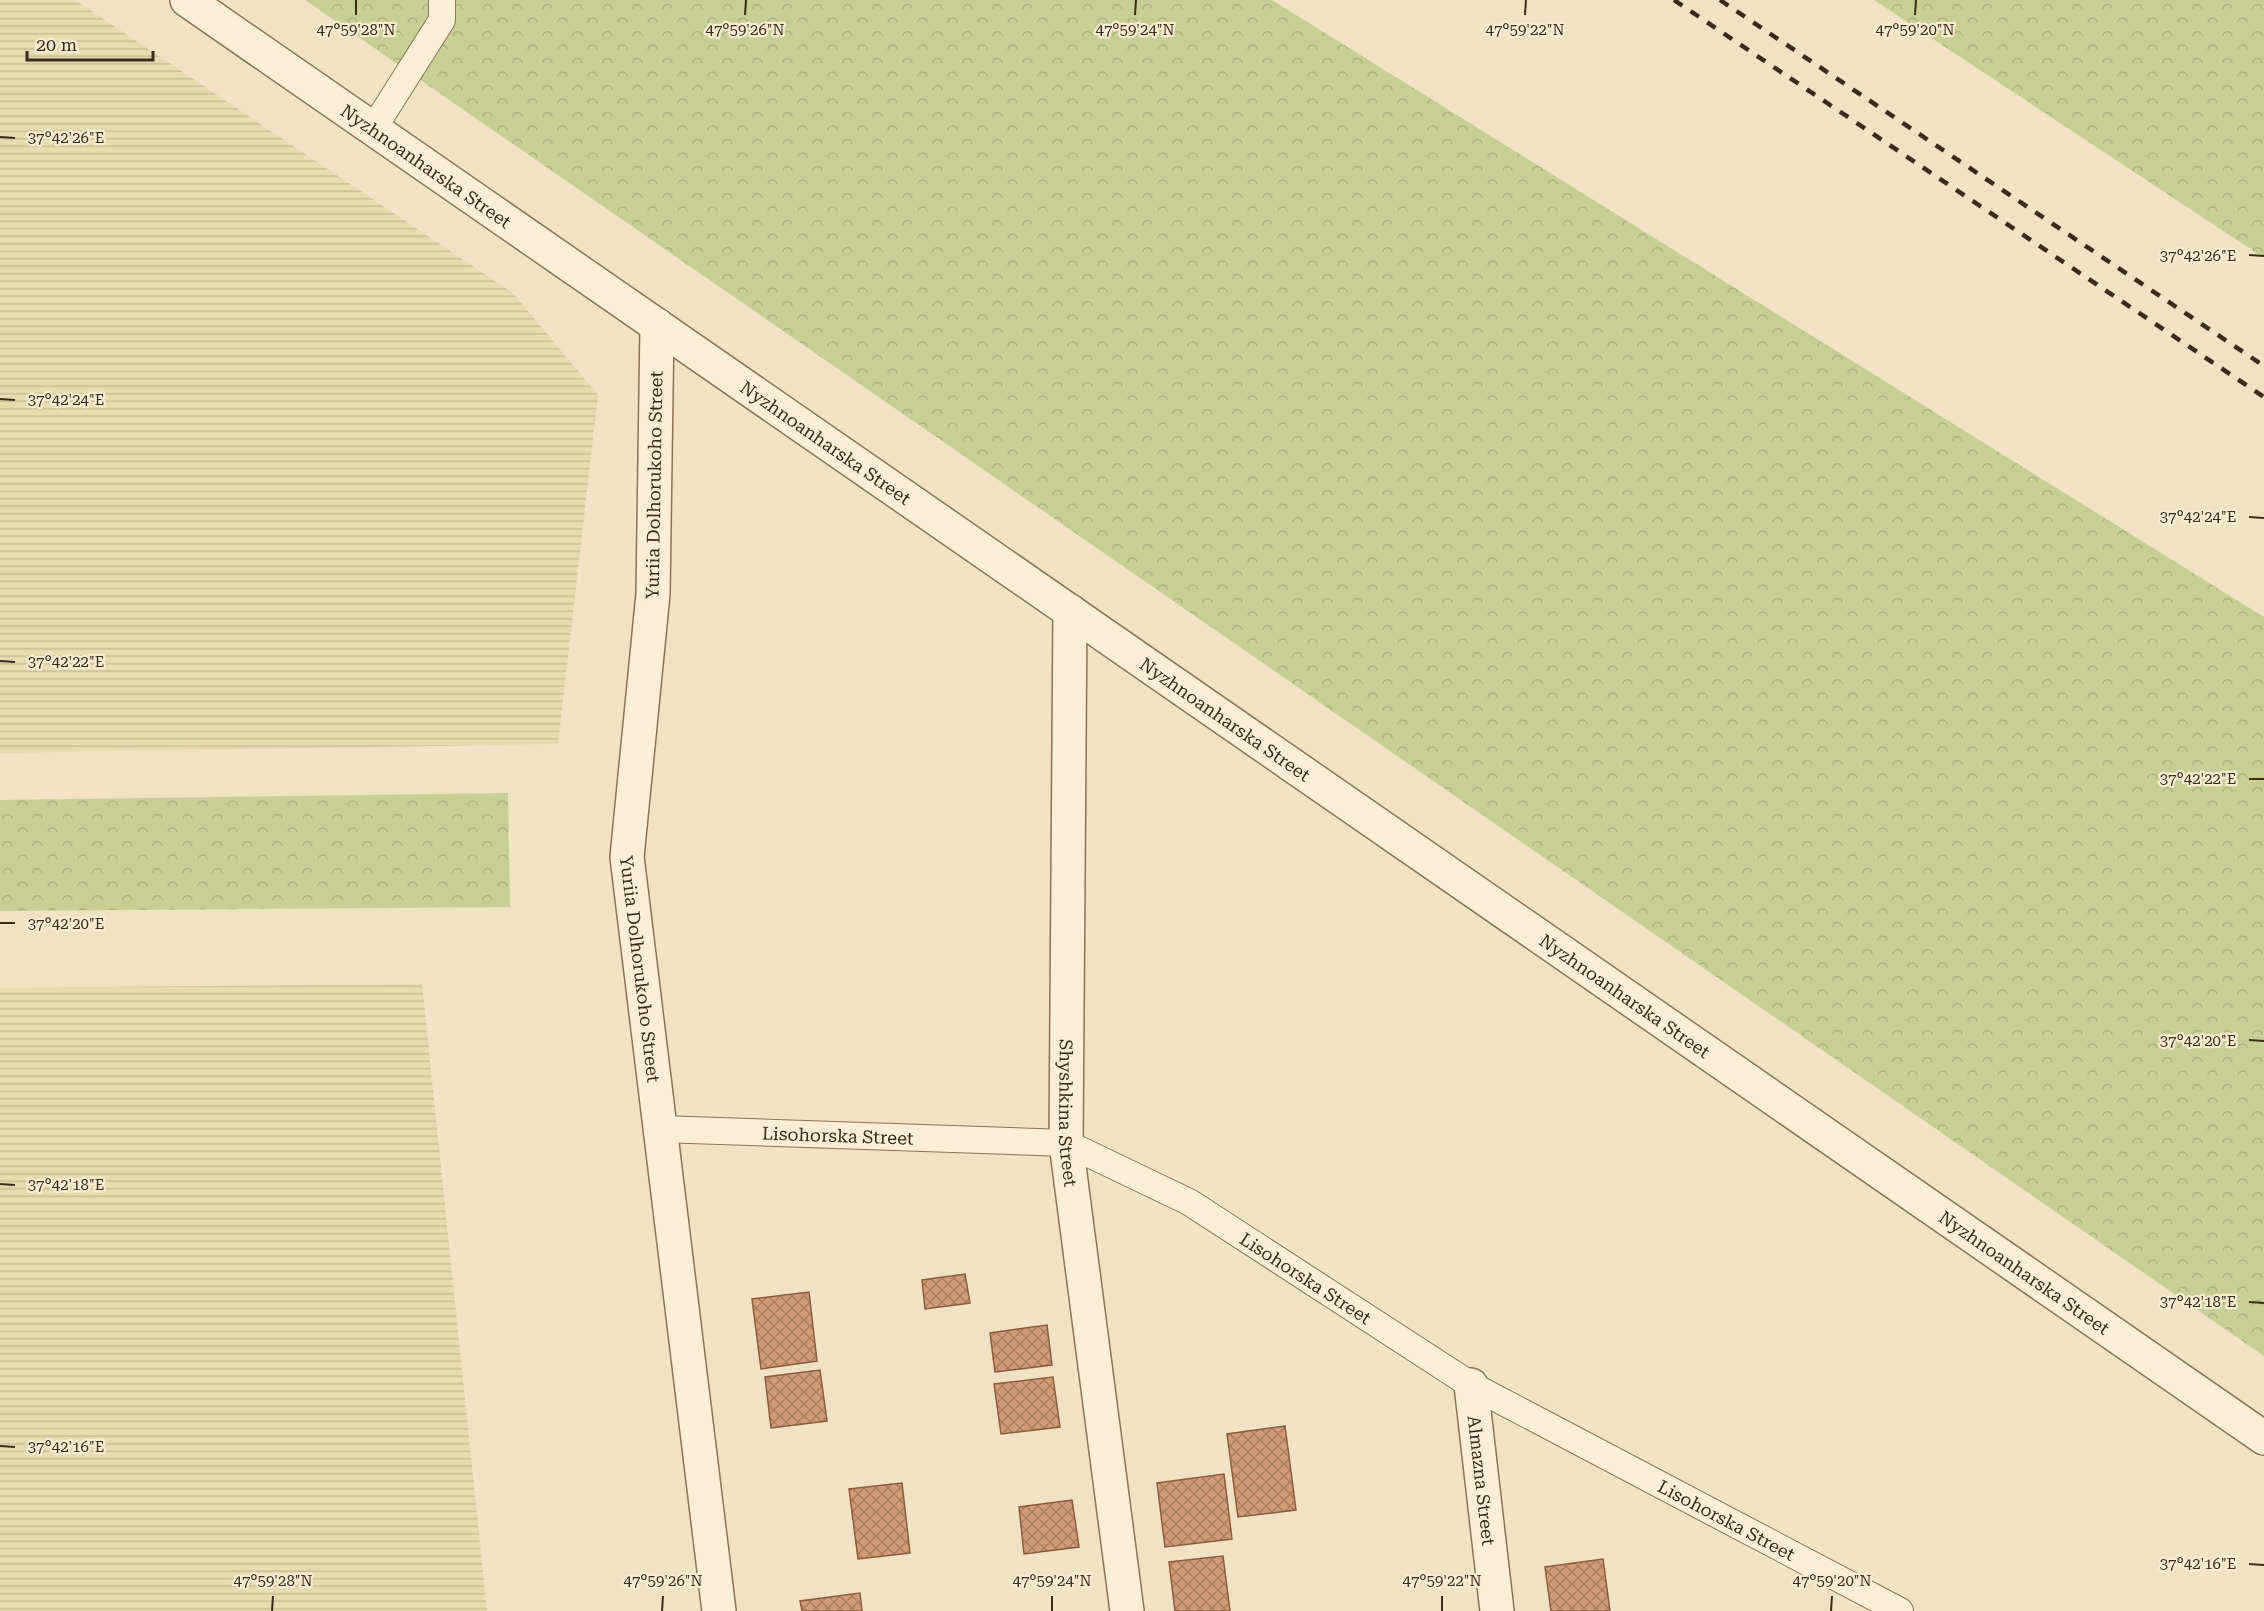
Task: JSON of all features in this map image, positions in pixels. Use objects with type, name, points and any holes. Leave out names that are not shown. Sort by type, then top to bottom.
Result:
[{"type":"street","name":"Nyzhnoanharska Street","points":[[187,0],[2264,1438]]},
{"type":"street","name":"Yuriia Dolhorukoho Street","points":[[657,325],[653,594],[627,857],[719,1611]]},
{"type":"street","name":"Shyshkina Street","points":[[1070,611],[1066,1143],[1127,1611]]},
{"type":"street","name":"Almazna Street","points":[[1471,1385],[1497,1611]]},
{"type":"lane","points":[[373,129],[442,20],[442,0]]},
{"type":"lane","name":"Lisohorska Street","points":[[660,1129],[1066,1143],[1189,1202],[1471,1385],[1900,1611]]},
{"type":"shaded area","points":[[0,0],[75,0],[513,293],[598,395],[558,744],[0,753]]},
{"type":"shaded area","points":[[422,984],[487,1611],[0,1611],[0,988]]},
{"type":"green space","points":[[305,0],[1272,0],[2264,617],[2264,1356]]},
{"type":"green space","points":[[1874,0],[2264,0],[2264,258]]},
{"type":"green space","points":[[508,793],[510,907],[0,911],[0,800]]},
{"type":"building","points":[[965,1274],[970,1303],[925,1309],[922,1280]]},
{"type":"building","points":[[809,1292],[817,1361],[761,1369],[752,1299]]},
{"type":"building","points":[[1047,1325],[1052,1365],[995,1372],[990,1333]]},
{"type":"building","points":[[820,1370],[827,1421],[771,1428],[765,1377]]},
{"type":"building","points":[[1053,1377],[1060,1427],[1001,1434],[994,1384]]},
{"type":"building","points":[[1285,1426],[1296,1510],[1238,1517],[1227,1434]]},
{"type":"building","points":[[1224,1474],[1232,1539],[1165,1547],[1157,1483]]},
{"type":"building","points":[[902,1483],[910,1553],[858,1559],[849,1489]]},
{"type":"building","points":[[1072,1500],[1079,1547],[1024,1554],[1019,1507]]},
{"type":"building","points":[[1223,1556],[1230,1611],[1175,1611],[1169,1562]]},
{"type":"building","points":[[1603,1559],[1610,1611],[1551,1611],[1545,1567]]},
{"type":"building","points":[[860,1593],[862,1611],[802,1611],[800,1601]]},
{"type":"railway","points":[[1674,0],[2264,397]]},
{"type":"railway","points":[[1720,0],[2264,366]]}]
